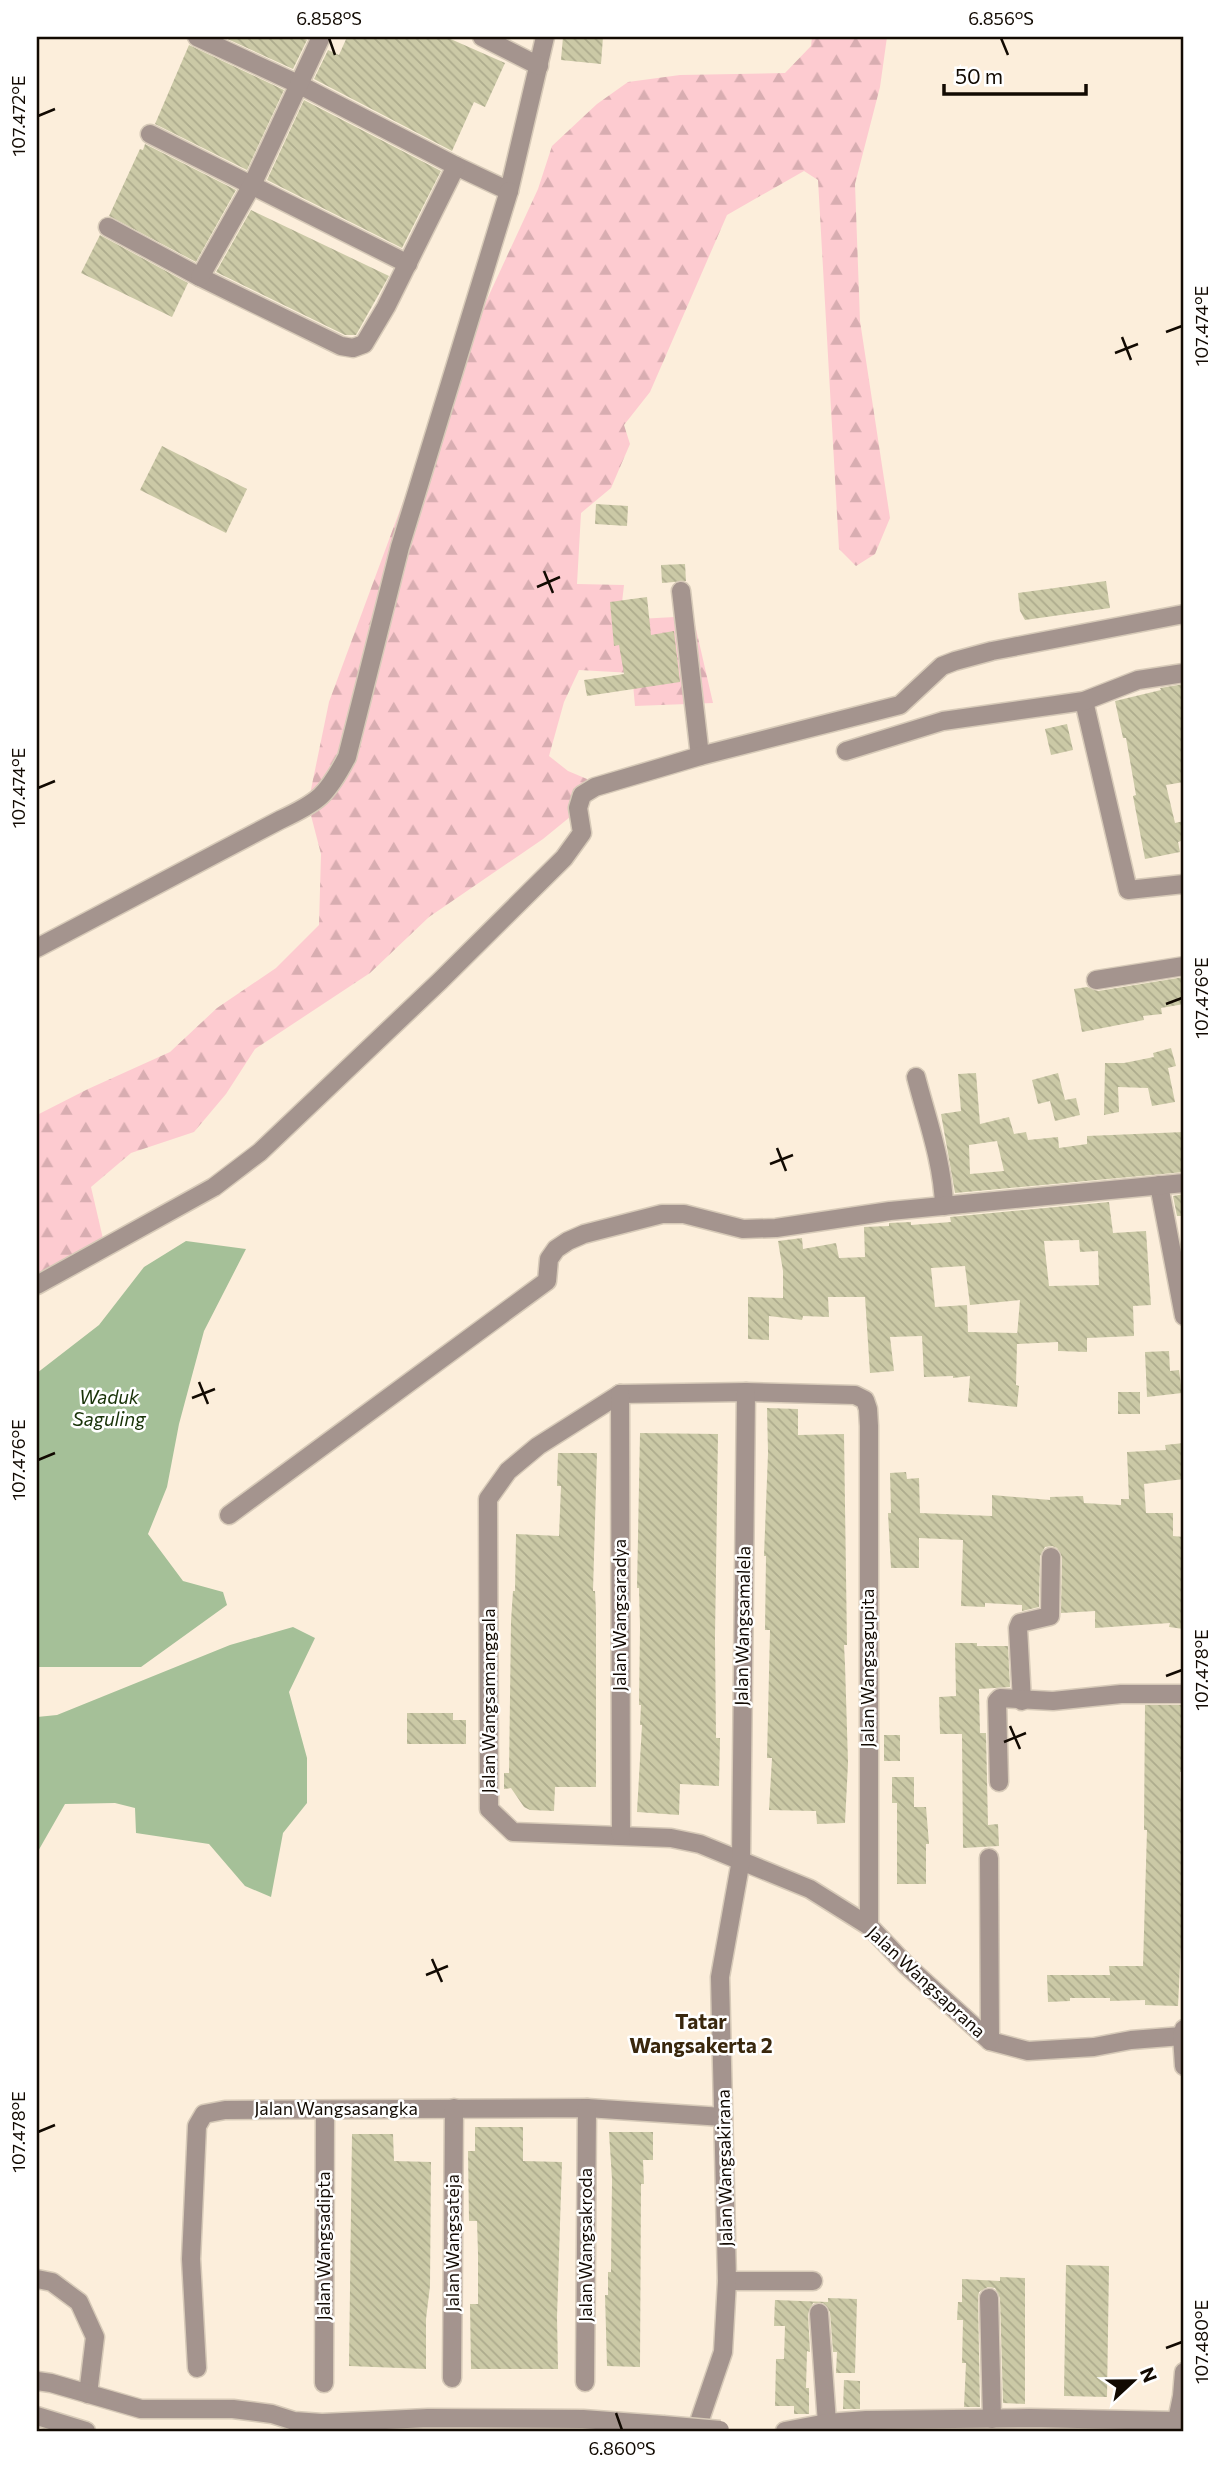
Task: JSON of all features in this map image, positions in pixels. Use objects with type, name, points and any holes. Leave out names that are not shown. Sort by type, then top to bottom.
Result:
[{"type":"street","points":[[197,37],[300,85],[509,191]]},
{"type":"street","points":[[200,277],[252,185],[321,37]]},
{"type":"street","points":[[482,37],[540,66]]},
{"type":"street","points":[[37,948],[312,805],[333,783],[347,757],[400,547],[509,191],[545,37]]},
{"type":"street","points":[[150,134],[408,264]]},
{"type":"street","points":[[108,227],[200,277],[341,346],[353,348],[364,344],[408,264],[456,166]]},
{"type":"street","points":[[681,591],[700,756]]},
{"type":"street","points":[[37,1285],[214,1187],[260,1152],[440,981],[564,858],[582,833],[578,808],[582,795],[595,787],[700,756],[900,705],[942,666],[955,661],[992,651],[1184,614]]},
{"type":"street","points":[[846,751],[943,721],[1084,701],[1138,680],[1184,673]]},
{"type":"street","points":[[1084,701],[1128,891],[1184,884]]},
{"type":"street","points":[[1096,980],[1184,966]]},
{"type":"street","points":[[916,1077],[934,1145],[944,1206]]},
{"type":"street","points":[[229,1515],[547,1281],[549,1259],[556,1249],[576,1238],[662,1214],[684,1214],[744,1229],[765,1229],[944,1206],[1184,1182]]},
{"type":"street","points":[[1159,1185],[1184,1316]]},
{"type":"street","points":[[620,1394],[746,1392]]},
{"type":"street","name":"Jalan Wangsagupita","points":[[746,1392],[855,1395],[865,1401],[868,1409],[869,1926]]},
{"type":"street","name":"Jalan Wangsamalela","points":[[741,1860],[746,1392]]},
{"type":"street","name":"Jalan Wangsamanggala","points":[[620,1394],[538,1446],[508,1471],[488,1499],[489,1809],[513,1832],[671,1838],[700,1844],[741,1860]]},
{"type":"street","name":"Jalan Wangsaradya","points":[[620,1394],[621,1835]]},
{"type":"street","points":[[1022,1701],[1018,1628],[1020,1623],[1050,1616],[1051,1557]]},
{"type":"street","points":[[999,1782],[996,1701],[1000,1698],[1053,1701],[1121,1694],[1184,1694]]},
{"type":"street","points":[[989,1858],[990,2041]]},
{"type":"street","name":"Jalan Wangsaprana","points":[[741,1860],[810,1889],[869,1926],[908,1966],[990,2041],[1028,2051],[1094,2047],[1178,2034]]},
{"type":"street","name":"Jalan Wangsakirana","points":[[696,2431],[723,2352],[727,2281],[720,1977],[741,1860]]},
{"type":"street","points":[[1178,2034],[1184,2066]]},
{"type":"street","name":"Jalan Wangsateja","points":[[452,2378],[454,2108]]},
{"type":"street","name":"Jalan Wangsasangka","points":[[197,2368],[191,2259],[197,2126],[204,2114],[225,2110],[587,2108],[723,2117]]},
{"type":"street","name":"Jalan Wangsakroda","points":[[585,2382],[587,2108]]},
{"type":"street","name":"Jalan Wangsadipta","points":[[324,2383],[325,2110]]},
{"type":"street","points":[[37,2279],[52,2283],[79,2302],[95,2337],[88,2394]]},
{"type":"street","points":[[727,2281],[813,2281]]},
{"type":"street","points":[[989,2298],[992,2419]]},
{"type":"street","points":[[819,2313],[827,2423]]},
{"type":"street","points":[[785,2431],[827,2423],[866,2420],[992,2419],[1175,2426],[1183,2396],[1184,2372]]},
{"type":"street","points":[[37,2381],[141,2409],[233,2409],[264,2412],[295,2421],[322,2423],[428,2418],[583,2419],[725,2431]]},
{"type":"street","points":[[37,2416],[84,2431]]},
{"type":"green space","points":[[812,37],[887,37],[880,87],[855,184],[860,321],[890,518],[875,554],[856,566],[839,549],[818,180],[804,171],[727,215],[650,392],[624,425],[630,444],[611,488],[581,513],[577,584],[624,585],[620,620],[693,616],[713,703],[635,706],[632,673],[579,670],[564,702],[549,756],[568,771],[587,779],[581,808],[543,839],[429,917],[370,973],[255,1049],[226,1094],[194,1132],[131,1153],[91,1187],[104,1243],[37,1279],[37,1115],[170,1052],[217,1008],[276,968],[319,925],[321,854],[308,804],[329,702],[441,399],[538,189],[552,146],[597,104],[628,82],[680,75],[785,73],[811,46]]},
{"type":"water","name":"Waduk Saguling","points":[[186,1241],[246,1249],[204,1331],[179,1424],[167,1487],[148,1534],[183,1581],[223,1592],[227,1605],[141,1667],[37,1667],[37,1373],[99,1325],[144,1267]]},
{"type":"water","points":[[293,1627],[315,1638],[289,1692],[307,1758],[307,1803],[283,1833],[271,1897],[245,1886],[209,1844],[136,1833],[135,1808],[115,1803],[65,1804],[37,1853],[37,1717],[57,1715],[230,1645]]},
{"type":"building","points":[[223,37],[300,37],[307,40],[293,69]]},
{"type":"building","points":[[347,37],[446,37],[505,63],[485,107],[474,102],[452,151],[314,79],[328,50],[339,55]]},
{"type":"building","points":[[563,37],[603,37],[601,64],[561,60]]},
{"type":"building","points":[[189,45],[284,90],[247,170],[155,124]]},
{"type":"building","points":[[304,100],[441,171],[402,248],[267,180]]},
{"type":"building","points":[[145,144],[236,190],[196,262],[109,216],[140,149],[143,150]]},
{"type":"building","points":[[251,210],[389,276],[356,335],[345,335],[216,272]]},
{"type":"building","points":[[100,235],[188,283],[172,317],[81,273]]},
{"type":"building","points":[[162,446],[247,489],[226,533],[140,490]]},
{"type":"building","points":[[596,504],[628,506],[627,526],[595,524]]},
{"type":"building","points":[[685,564],[686,581],[662,583],[661,565]]},
{"type":"building","points":[[1106,581],[1110,608],[1025,620],[1020,611],[1018,593]]},
{"type":"building","points":[[647,597],[651,635],[674,631],[680,682],[587,696],[584,680],[624,674],[619,645],[614,646],[610,602]]},
{"type":"building","points":[[1184,684],[1184,782],[1166,785],[1175,823],[1184,821],[1184,840],[1178,842],[1180,852],[1145,859],[1126,738],[1123,738],[1115,701]]},
{"type":"building","points":[[1067,724],[1073,750],[1051,755],[1045,729]]},
{"type":"building","points":[[1184,977],[1184,1004],[1161,1008],[1162,1014],[1143,1016],[1144,1020],[1082,1032],[1074,989],[1087,987],[1098,991]]},
{"type":"building","points":[[1171,1048],[1176,1066],[1168,1068],[1175,1102],[1152,1106],[1148,1088],[1118,1087],[1119,1112],[1104,1115],[1105,1063],[1124,1063],[1154,1057],[1153,1053]]},
{"type":"building","points":[[976,1073],[980,1124],[1009,1117],[1014,1134],[1026,1132],[1028,1140],[1058,1137],[1059,1148],[1087,1144],[1087,1136],[1184,1132],[1184,1172],[955,1193],[941,1114],[961,1111],[958,1074]],"holes":[[[997,1141],[1004,1171],[970,1174],[969,1145]]]},
{"type":"building","points":[[1058,1073],[1065,1100],[1076,1098],[1080,1115],[1055,1121],[1050,1101],[1038,1104],[1032,1080]]},
{"type":"building","points":[[1184,1194],[1184,1216],[1177,1216],[1173,1196]]},
{"type":"building","points":[[1109,1202],[1113,1233],[1146,1231],[1151,1305],[1133,1306],[1134,1336],[1087,1338],[1087,1352],[1058,1351],[1058,1342],[1017,1344],[1017,1407],[968,1402],[970,1376],[924,1377],[922,1336],[890,1337],[894,1371],[870,1373],[865,1297],[828,1297],[829,1317],[803,1316],[802,1320],[769,1316],[769,1340],[748,1339],[748,1297],[783,1298],[783,1271],[778,1241],[802,1238],[803,1249],[836,1243],[839,1258],[865,1257],[864,1227],[889,1226],[889,1223],[911,1222],[911,1225],[951,1222],[950,1217]],"holes":[[[1079,1240],[1080,1252],[1098,1251],[1099,1285],[1049,1286],[1044,1241]],[[965,1266],[970,1305],[1020,1300],[1017,1336],[1017,1333],[968,1332],[967,1305],[935,1307],[931,1268]]]},
{"type":"building","points":[[1169,1351],[1170,1371],[1179,1370],[1182,1393],[1147,1397],[1145,1352]]},
{"type":"building","points":[[1118,1392],[1140,1392],[1140,1414],[1118,1414]]},
{"type":"building","points":[[767,1408],[798,1409],[798,1435],[844,1434],[847,1645],[844,1645],[848,1763],[845,1823],[817,1824],[816,1811],[769,1810],[772,1758],[767,1758],[770,1630],[765,1630],[764,1556]]},
{"type":"building","points":[[640,1433],[718,1434],[715,1638],[716,1738],[720,1738],[719,1786],[680,1784],[679,1815],[637,1812],[642,1725],[639,1705],[640,1627],[637,1588]]},
{"type":"building","points":[[1184,1443],[1184,1479],[1144,1484],[1146,1513],[1173,1513],[1173,1536],[1184,1537],[1184,1629],[1169,1627],[1170,1623],[1095,1628],[1095,1611],[1061,1613],[1062,1557],[1057,1548],[1052,1546],[1045,1547],[1040,1556],[1039,1607],[1022,1611],[1022,1605],[985,1603],[985,1607],[961,1606],[963,1540],[919,1538],[919,1568],[891,1568],[888,1513],[891,1513],[890,1473],[906,1472],[907,1479],[919,1478],[920,1513],[992,1516],[992,1495],[1050,1500],[1050,1497],[1083,1496],[1084,1503],[1121,1505],[1121,1499],[1129,1499],[1127,1452],[1166,1450],[1165,1445]]},
{"type":"building","points":[[558,1453],[597,1453],[593,1591],[596,1611],[596,1787],[555,1787],[554,1811],[530,1810],[524,1807],[511,1788],[504,1789],[504,1773],[509,1773],[511,1621],[515,1591],[516,1534],[559,1536],[561,1486],[557,1486]]},
{"type":"building","points":[[955,1643],[1008,1646],[1010,1687],[979,1689],[980,1733],[986,1733],[988,1825],[998,1824],[999,1846],[963,1848],[962,1734],[940,1734],[939,1697],[956,1696]]},
{"type":"building","points":[[1145,1705],[1184,1705],[1184,1772],[1180,1772],[1181,1805],[1184,1805],[1184,1944],[1181,1944],[1178,2006],[1145,2005],[1145,2000],[1110,2001],[1110,1998],[1070,1998],[1070,2001],[1048,2002],[1047,1975],[1110,1975],[1109,1966],[1143,1966],[1147,1830],[1144,1830]]},
{"type":"building","points":[[407,1713],[453,1713],[453,1720],[466,1720],[466,1744],[407,1744]]},
{"type":"building","points":[[884,1735],[900,1735],[900,1761],[884,1761]]},
{"type":"building","points":[[892,1777],[914,1777],[914,1807],[926,1807],[929,1844],[926,1844],[926,1884],[897,1884],[897,1803],[892,1803]]},
{"type":"building","points":[[475,2127],[523,2127],[523,2161],[562,2162],[558,2369],[471,2369],[470,2304],[478,2304],[478,2254],[477,2221],[469,2221],[468,2151],[475,2151]]},
{"type":"building","points":[[609,2132],[653,2132],[653,2160],[643,2160],[644,2184],[641,2184],[640,2367],[607,2366],[605,2295],[608,2295],[608,2272],[611,2272],[612,2179]]},
{"type":"building","points":[[352,2134],[393,2134],[394,2161],[431,2162],[426,2369],[349,2366]]},
{"type":"building","points":[[1066,2265],[1109,2266],[1107,2397],[1064,2396]]},
{"type":"building","points":[[1000,2277],[1025,2278],[1025,2404],[1003,2403],[1000,2298],[995,2288],[988,2287],[979,2292],[978,2298],[980,2407],[964,2407],[966,2363],[962,2363],[963,2320],[957,2320],[958,2302],[962,2302],[962,2279],[1000,2281]]},
{"type":"building","points":[[828,2298],[857,2299],[855,2373],[836,2373],[837,2352],[833,2352],[830,2312],[823,2303],[813,2303],[808,2314],[810,2352],[807,2351],[806,2388],[809,2388],[809,2414],[794,2414],[794,2406],[775,2406],[776,2359],[784,2359],[785,2326],[774,2326],[775,2300],[828,2302]]},
{"type":"building","points":[[844,2380],[860,2381],[860,2409],[843,2409]]},
{"type":"district","name":"Tatar Wangsakerta 2","points":[[701,2034]]}]
